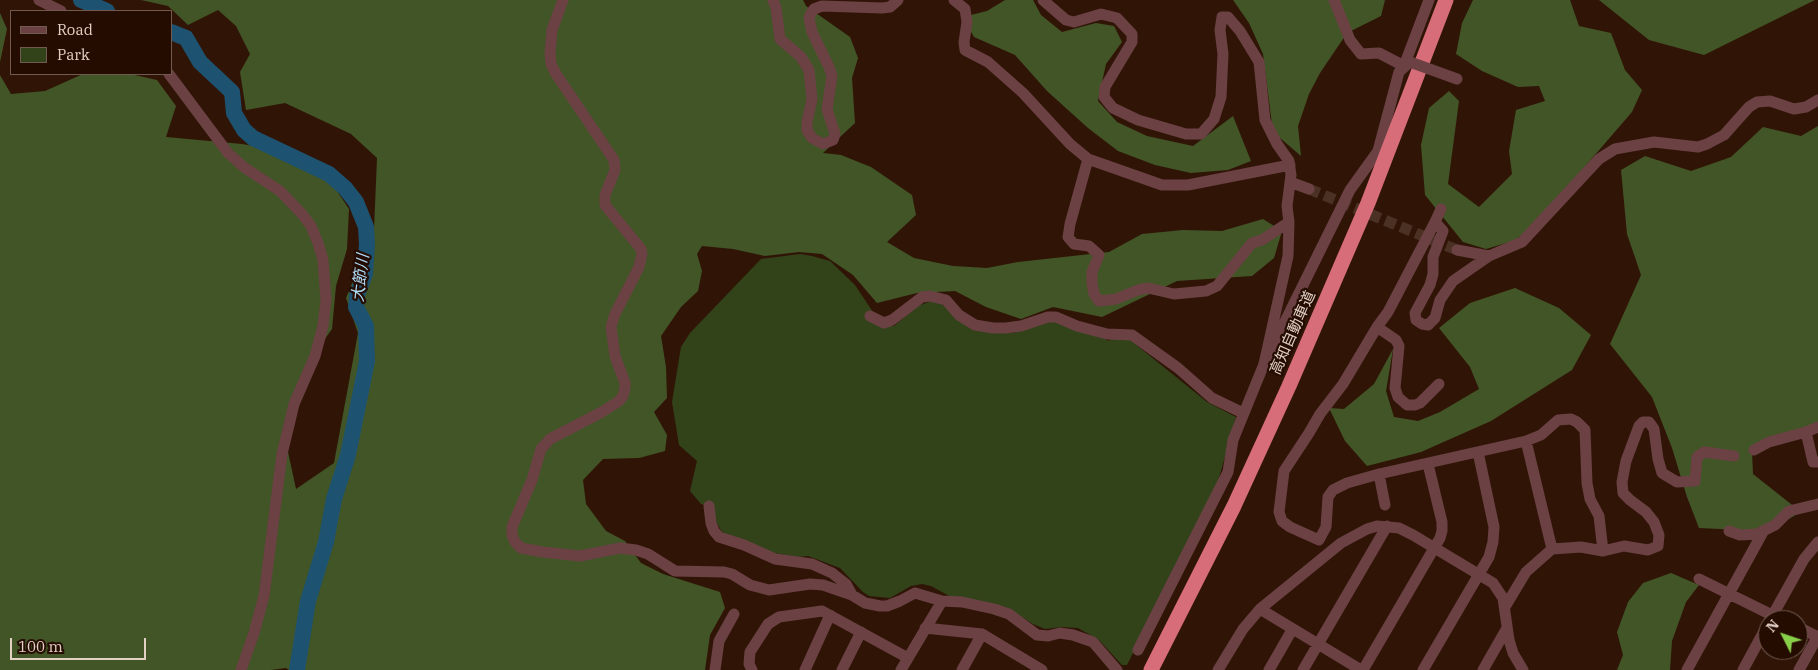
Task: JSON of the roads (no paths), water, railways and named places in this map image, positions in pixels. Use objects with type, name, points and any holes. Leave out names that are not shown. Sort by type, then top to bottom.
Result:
[{"type":"highway","name":"高知自動車道","points":[[1151,670],[1234,506],[1293,378],[1368,203],[1446,0]]},
{"type":"highway","name":"高知自動車道","points":[[1160,670],[1217,560],[1333,309],[1379,200],[1453,0]]},
{"type":"street","points":[[38,0],[59,10]]},
{"type":"street","points":[[563,0],[552,30],[551,64],[614,160],[614,170],[605,195],[604,205],[641,249],[642,254],[639,267],[615,314],[611,327],[615,356],[625,383],[623,396],[619,401],[602,412],[550,439],[541,449],[532,480],[512,527],[512,535],[515,542],[521,548],[580,556],[620,548],[636,550],[648,554],[675,571],[724,572],[732,574],[750,585],[769,590],[810,584],[823,585],[852,595],[865,603],[880,606],[887,606],[915,593],[942,601],[962,602],[1009,614],[1037,635],[1048,636],[1060,633],[1084,638],[1093,642],[1117,670]]},
{"type":"street","points":[[773,0],[780,39],[801,57],[811,76],[812,99],[807,122],[808,130],[816,141],[826,144],[833,140],[835,134],[827,109],[832,76],[812,32],[809,18],[811,14],[814,9],[822,6],[882,8],[890,7],[898,0]]},
{"type":"street","points":[[954,0],[965,9],[968,22],[964,42],[965,50],[988,62],[1023,94],[1070,144],[1088,159],[1162,185],[1188,185],[1290,165]]},
{"type":"street","points":[[1043,0],[1066,20],[1074,22],[1101,14],[1117,18],[1132,34],[1132,42],[1104,87],[1104,98],[1113,108],[1138,120],[1186,134],[1201,134],[1214,119],[1220,97],[1223,54],[1220,30],[1222,17],[1228,17],[1240,31],[1259,62],[1265,120],[1290,165],[1291,175],[1286,206],[1289,222],[1286,266],[1264,364]]},
{"type":"street","points":[[1334,0],[1350,40],[1361,54],[1379,53],[1407,64],[1457,79]]},
{"type":"street","points":[[1138,650],[1228,472],[1233,440],[1264,364],[1350,190],[1378,150],[1399,72],[1407,64],[1429,0]]},
{"type":"street","points":[[170,75],[228,153],[245,168],[280,191],[302,214],[311,226],[323,260],[326,300],[323,326],[315,356],[294,404],[282,454],[264,596],[254,634],[241,670]]},
{"type":"street","points":[[1435,222],[1443,231],[1434,257],[1430,285],[1414,313],[1416,320],[1428,325],[1435,318],[1440,300],[1452,281],[1489,256],[1522,242],[1530,236],[1548,213],[1599,159],[1615,149],[1654,142],[1698,146],[1707,144],[1724,135],[1749,107],[1757,102],[1770,100],[1794,109],[1806,107],[1818,100]]},
{"type":"street","points":[[1088,159],[1068,237],[1074,244],[1089,246],[1099,255],[1092,272],[1094,294],[1099,301],[1148,288],[1174,294],[1206,290],[1217,286],[1252,243],[1262,240],[1289,222]]},
{"type":"street","points":[[1290,182],[1309,189]]},
{"type":"street","points":[[1441,209],[1388,312],[1377,327],[1344,384],[1320,414],[1310,433],[1284,471],[1279,512],[1282,521],[1290,527],[1319,540],[1326,527],[1328,497],[1333,490],[1347,483],[1526,441],[1541,435],[1558,420],[1571,419],[1585,430],[1586,483],[1598,516],[1603,551]]},
{"type":"street","points":[[1457,250],[1489,256]]},
{"type":"street","points":[[870,316],[884,323],[892,320],[922,297],[930,296],[946,300],[968,322],[984,327],[1006,328],[1021,326],[1048,317],[1056,317],[1077,326],[1107,334],[1132,335],[1178,368],[1212,398],[1243,413]]},
{"type":"street","points":[[1377,327],[1396,340],[1399,346],[1395,388],[1398,397],[1407,405],[1415,405],[1438,384]]},
{"type":"street","points":[[1505,607],[1526,572],[1552,549],[1581,547],[1603,551],[1624,546],[1648,550],[1658,546],[1659,535],[1654,522],[1646,512],[1623,493],[1622,482],[1626,461],[1639,426],[1643,422],[1649,422],[1654,429],[1658,459],[1662,472],[1678,482],[1695,481],[1697,457],[1704,452],[1734,456]]},
{"type":"street","points":[[1754,450],[1769,442],[1818,427]]},
{"type":"street","points":[[1806,432],[1813,462],[1818,462]]},
{"type":"street","points":[[1526,441],[1552,549]]},
{"type":"street","points":[[1423,670],[1480,574],[1489,557],[1493,542],[1494,527],[1478,452]]},
{"type":"street","points":[[1260,609],[1292,630],[1362,670],[1435,547],[1442,531],[1428,464]]},
{"type":"street","points":[[1379,474],[1385,505]]},
{"type":"street","points":[[1729,531],[1748,535],[1762,532],[1775,525],[1789,511],[1818,504]]},
{"type":"street","points":[[709,506],[711,523],[719,537],[744,545],[775,559],[812,564],[832,573],[846,584],[852,595]]},
{"type":"street","points":[[1303,670],[1387,526]]},
{"type":"street","points":[[1218,670],[1243,629],[1260,609],[1341,543],[1366,528],[1387,526],[1399,528],[1435,547],[1480,574],[1498,589],[1505,607],[1512,654],[1523,670]]},
{"type":"street","points":[[1687,670],[1762,532]]},
{"type":"street","points":[[1778,610],[1804,559],[1818,542]]},
{"type":"street","points":[[1698,579],[1758,611]]},
{"type":"street","points":[[901,670],[942,601]]},
{"type":"street","points":[[752,670],[749,664],[750,652],[768,624],[779,617],[822,611],[908,658]]},
{"type":"street","points":[[715,670],[719,641],[734,614]]},
{"type":"street","points":[[805,670],[830,615]]},
{"type":"street","points":[[925,628],[982,634],[1021,665],[1042,670]]},
{"type":"street","points":[[1482,670],[1507,628]]},
{"type":"street","points":[[1269,670],[1292,630]]},
{"type":"street","points":[[842,670],[861,632]]},
{"type":"street","points":[[962,670],[982,634]]},
{"type":"street","points":[[1799,670],[1818,637]]},
{"type":"street","points":[[1743,670],[1758,645]]},
{"type":"waterway","name":"大節川","points":[[81,0],[105,10]]},
{"type":"waterway","name":"大節川","points":[[172,32],[186,38],[200,62],[232,92],[234,113],[244,130],[253,138],[329,174],[345,188],[356,202],[366,227],[365,274],[357,295],[356,307],[366,326],[367,361],[348,455],[334,499],[326,542],[308,601],[297,670]]},
{"type":"tunnel","points":[[1309,189],[1457,250]]}]
